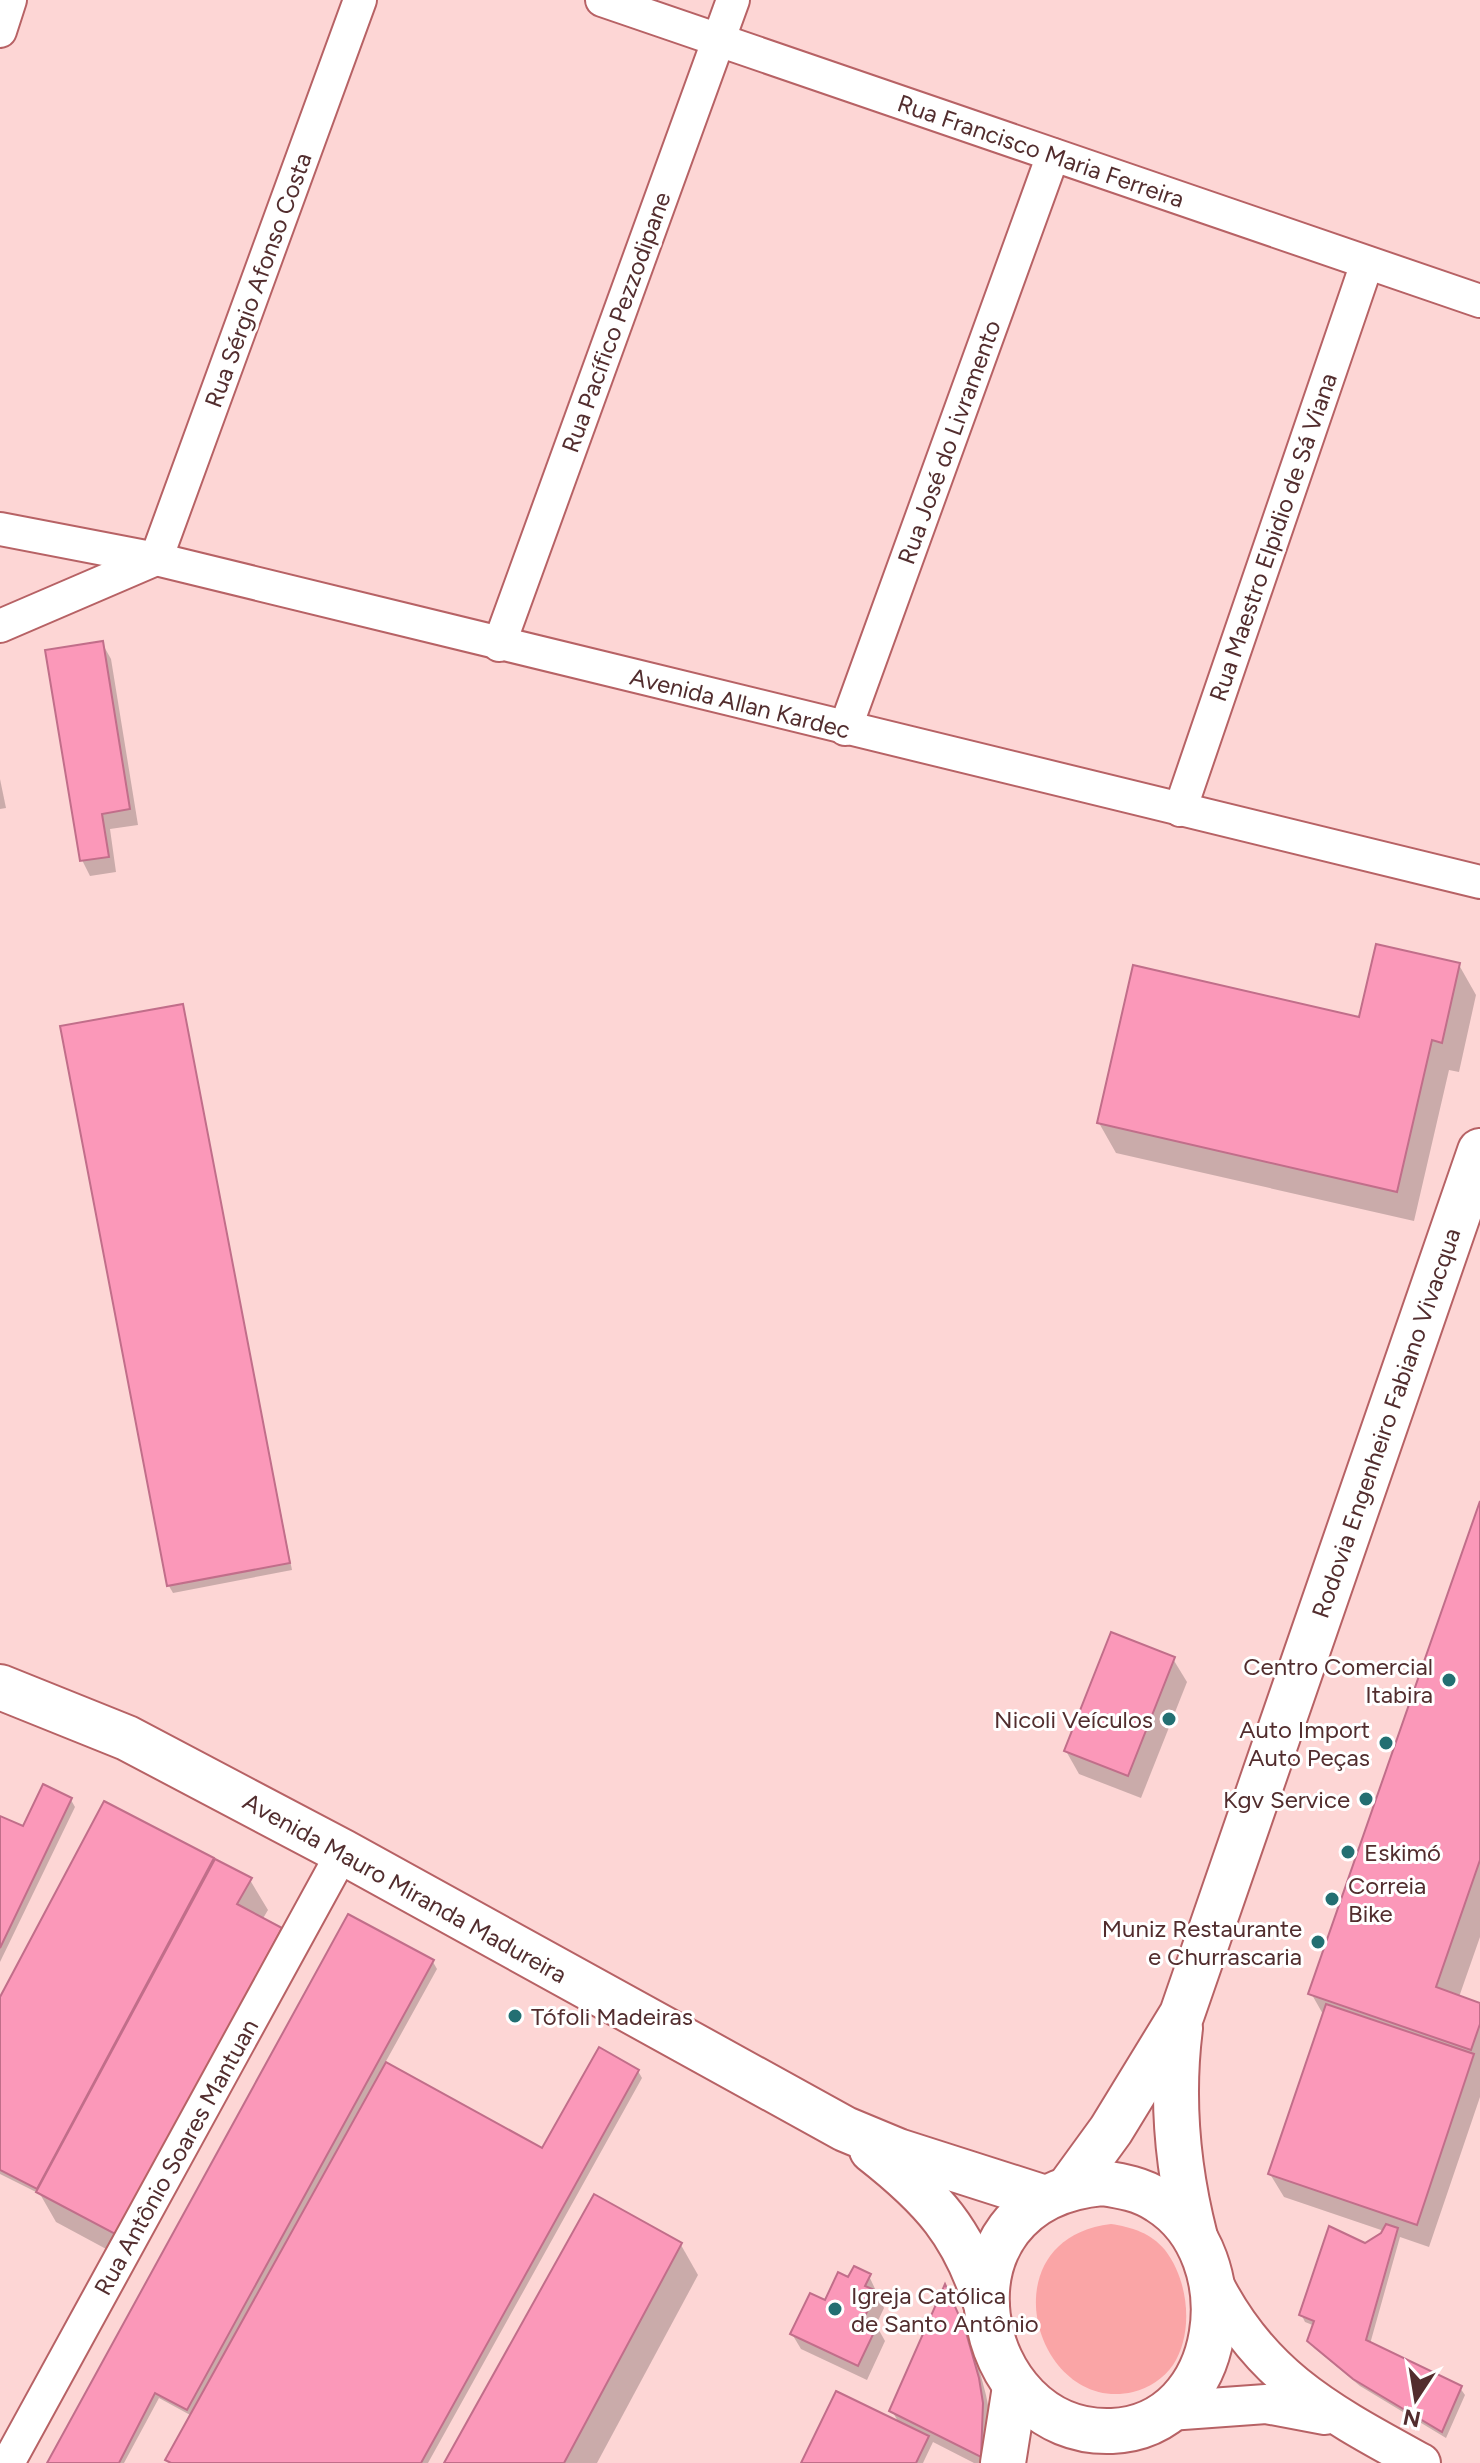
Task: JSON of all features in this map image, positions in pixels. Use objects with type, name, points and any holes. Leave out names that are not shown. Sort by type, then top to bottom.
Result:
[{"type":"main road","name":"Rodovia Engenheiro Fabiano Vivacqua","points":[[1056,2191],[1111,2130],[1182,2014],[1480,1151]]},
{"type":"main road","name":"Avenida Mauro Miranda Madureira","points":[[0,1687],[127,1738],[343,1852],[845,2129]]},
{"type":"main road","name":"Rodovia Engenheiro Fabiano Vivacqua","points":[[1182,2014],[1176,2075],[1178,2151],[1202,2258]]},
{"type":"main road","points":[[845,2129],[898,2151],[1056,2191],[1117,2185],[1160,2201],[1184,2223],[1202,2258],[1214,2315],[1213,2341],[1204,2368],[1189,2392],[1156,2418],[1111,2463]]},
{"type":"main road","points":[[845,2129],[897,2170],[952,2226],[975,2266],[997,2348],[1015,2387],[1048,2414],[1087,2430],[1115,2431],[1156,2418]]},
{"type":"main road","points":[[987,2307],[992,2257],[1004,2233],[1021,2213],[1056,2191]]},
{"type":"main road","points":[[1003,2463],[1015,2387]]},
{"type":"street","points":[[0,31],[10,0]]},
{"type":"street","name":"Rua Sérgio Afonso Costa","points":[[156,559],[360,0]]},
{"type":"street","name":"Rua Francisco Maria Ferreira","points":[[602,0],[1480,301]]},
{"type":"street","name":"Rua Pacífico Pezzodipane","points":[[499,645],[733,0]]},
{"type":"street","name":"Rua José do Livramento","points":[[845,729],[1053,155]]},
{"type":"street","name":"Rua Maestro Elpidio de Sá Viana","points":[[1180,810],[1367,263]]},
{"type":"street","points":[[0,550],[15,533]]},
{"type":"street","name":"Avenida Allan Kardec","points":[[15,533],[156,559],[1480,882]]},
{"type":"street","points":[[0,626],[156,559]]},
{"type":"street","name":"Rua Antônio Soares Mantuan","points":[[8,2463],[343,1852]]},
{"type":"street","points":[[1202,2258],[1245,2338],[1273,2369],[1339,2419],[1421,2463]]},
{"type":"street","points":[[1156,2418],[1266,2404],[1339,2419]]},
{"type":"shaded area","points":[[1111,2224],[1140,2232],[1165,2250],[1179,2277],[1186,2307],[1184,2338],[1173,2365],[1156,2382],[1133,2392],[1099,2392],[1070,2378],[1050,2353],[1038,2322],[1037,2290],[1048,2260],[1072,2236]]},
{"type":"building","points":[[103,641],[130,809],[102,814],[109,857],[80,861],[45,650]]},
{"type":"building","points":[[1376,944],[1460,963],[1442,1043],[1432,1040],[1397,1192],[1097,1123],[1133,965],[1359,1017]]},
{"type":"building","points":[[183,1004],[290,1563],[167,1586],[60,1026]]},
{"type":"building","name":"Centro Comercial Itabira","points":[[1480,1501],[1480,1860],[1436,1987],[1480,2003],[1480,2024],[1471,2050],[1308,1994]]},
{"type":"building","points":[[1111,1632],[1175,1657],[1128,1776],[1064,1751]]},
{"type":"building","points":[[43,1784],[72,1798],[0,1948],[0,1816],[23,1826]]},
{"type":"building","points":[[104,1801],[214,1858],[37,2189],[0,2170],[0,1997]]},
{"type":"building","points":[[215,1859],[252,1878],[237,1904],[282,1928],[117,2235],[36,2192]]},
{"type":"building","points":[[348,1914],[434,1960],[187,2410],[155,2393],[119,2463],[47,2463]]},
{"type":"building","points":[[1326,2004],[1474,2054],[1417,2225],[1268,2174]]},
{"type":"building","points":[[599,2047],[639,2070],[421,2463],[171,2463],[165,2460],[386,2062],[542,2148]]},
{"type":"building","points":[[594,2194],[682,2243],[564,2463],[444,2463]]},
{"type":"building","points":[[1386,2224],[1398,2228],[1366,2340],[1462,2386],[1442,2432],[1353,2379],[1307,2341],[1314,2321],[1299,2315],[1329,2226],[1365,2243],[1381,2233]]},
{"type":"building","name":"Igreja Católica de Santo Antônio","points":[[854,2266],[871,2274],[865,2286],[877,2291],[864,2318],[878,2324],[858,2366],[790,2334],[810,2293],[825,2300],[838,2272],[848,2277]]},
{"type":"building","points":[[945,2284],[965,2329],[979,2378],[983,2403],[981,2457],[889,2411]]},
{"type":"building","points":[[836,2391],[929,2436],[916,2463],[801,2463]]},
{"type":"place","name":"Centro Comercial Itabira","points":[[1449,1680]]},
{"type":"place","name":"Nicoli Veículos","points":[[1169,1719]]},
{"type":"place","name":"Auto Import Auto Peças","points":[[1386,1743]]},
{"type":"place","name":"Kgv Service","points":[[1366,1799]]},
{"type":"place","name":"Eskimó","points":[[1348,1852]]},
{"type":"place","name":"Correia Bike","points":[[1332,1899]]},
{"type":"place","name":"Muniz Restaurante e Churrascaria","points":[[1318,1942]]},
{"type":"place","name":"Tófoli Madeiras","points":[[515,2016]]},
{"type":"place","name":"Igreja Católica de Santo Antônio","points":[[835,2309]]}]
